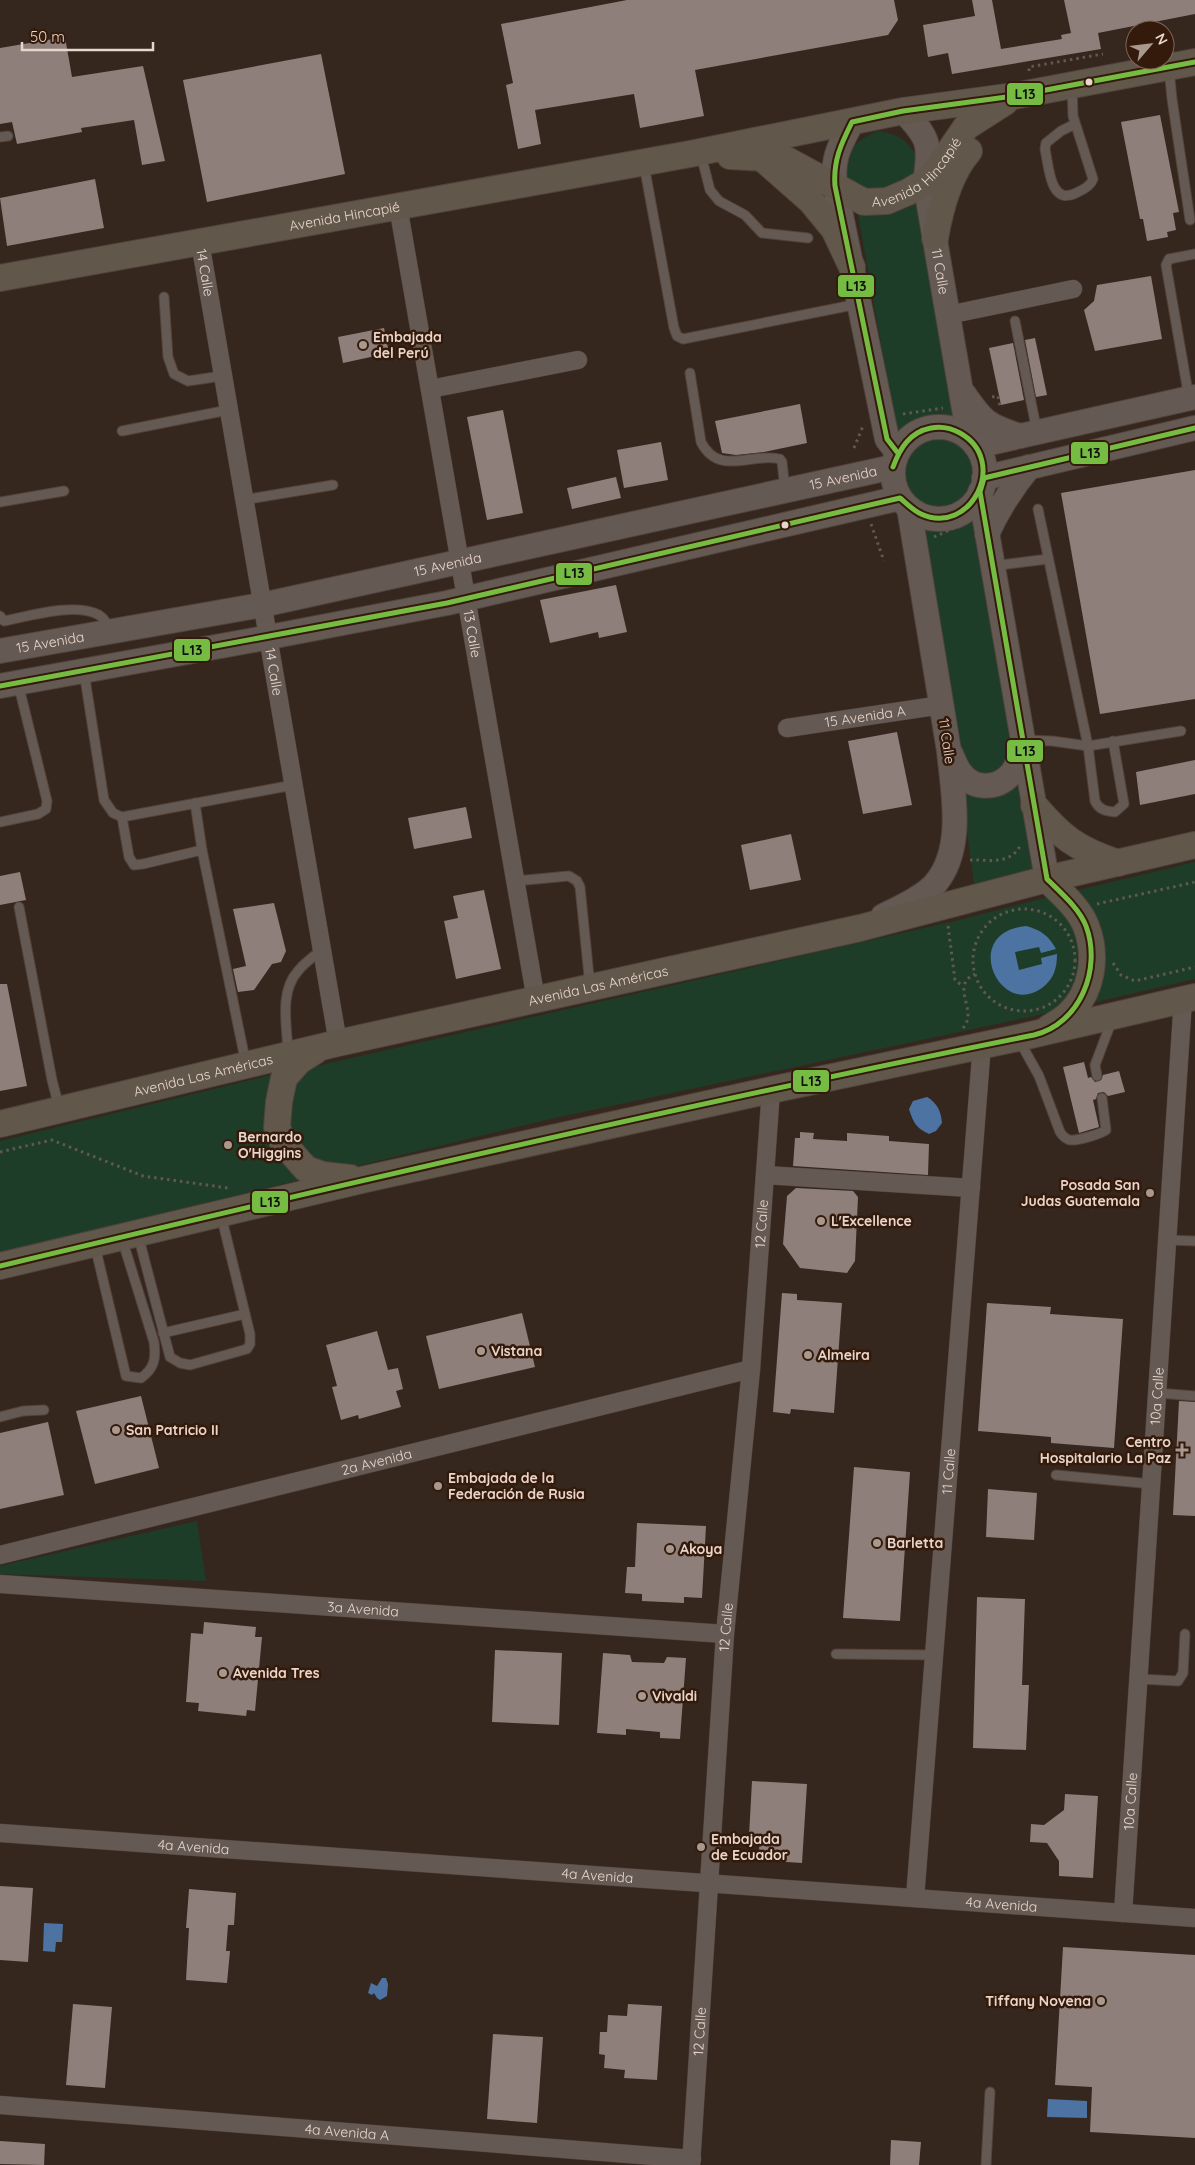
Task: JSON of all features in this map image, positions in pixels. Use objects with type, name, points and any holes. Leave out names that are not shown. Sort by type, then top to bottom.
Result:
[{"type":"main road","name":"Avenida Hincapié","points":[[1175,65],[1195,62]]},
{"type":"main road","name":"Avenida Hincapié","points":[[0,278],[398,206],[695,155],[904,111],[1014,96],[1149,70]]},
{"type":"main road","name":"Avenida Hincapié","points":[[695,155],[785,159],[864,202],[887,201],[926,182],[936,172],[966,127],[1014,96]]},
{"type":"main road","points":[[934,238],[943,203],[964,157],[1014,96]]},
{"type":"main road","points":[[761,157],[811,201],[834,229],[852,267]]},
{"type":"main road","points":[[1034,806],[1052,828],[1070,842],[1089,853],[1118,863]]},
{"type":"main road","name":"Avenida Las Américas","points":[[0,1124],[246,1064],[860,928],[1047,880],[1195,845]]},
{"type":"main road","points":[[1044,1032],[1067,1016],[1080,1002],[1090,980],[1092,952],[1086,926],[1047,880]]},
{"type":"main road","points":[[0,1266],[366,1179],[982,1044],[1018,1038],[1189,998]]},
{"type":"main road","points":[[330,1045],[299,1061],[284,1078],[278,1102],[277,1127],[283,1143],[306,1168],[323,1175],[366,1179]]},
{"type":"street","name":"11 Calle","points":[[904,111],[917,125],[927,144],[930,157],[926,182],[934,238],[961,390],[973,442]]},
{"type":"street","points":[[852,122],[835,158],[833,167],[886,439],[895,459],[894,483],[905,503],[928,517],[949,518],[967,508],[984,505],[1029,467],[1195,428]]},
{"type":"street","name":"13 Calle","points":[[398,206],[536,1000]]},
{"type":"street","name":"14 Calle","points":[[200,242],[322,950],[330,1045]]},
{"type":"street","points":[[948,315],[1073,289]]},
{"type":"street","points":[[430,389],[578,360]]},
{"type":"street","points":[[961,390],[974,410],[992,427],[1029,434]]},
{"type":"street","points":[[973,442],[1029,434],[1192,398]]},
{"type":"street","points":[[895,459],[908,438],[922,429],[938,426],[955,430],[973,442],[983,461],[984,505],[993,566],[1047,880]]},
{"type":"street","name":"15 Avenida","points":[[0,651],[262,605],[785,491],[895,459]]},
{"type":"street","points":[[984,505],[997,512],[1010,490],[1029,467]]},
{"type":"street","name":"11 Calle","points":[[860,928],[905,905],[934,885],[950,860],[954,827],[949,750],[917,554],[905,503]]},
{"type":"street","points":[[9,684],[268,637],[466,598],[865,507],[905,503]]},
{"type":"street","name":"15 Avenida A","points":[[787,728],[942,705]]},
{"type":"street","points":[[949,750],[960,772],[970,782],[983,786],[998,784],[1011,774],[1018,764],[1023,742]]},
{"type":"street","name":"10a Calle","points":[[1123,1913],[1168,1240],[1189,998]]},
{"type":"street","name":"11 Calle","points":[[916,1898],[982,1044]]},
{"type":"street","name":"12 Calle","points":[[691,2162],[725,1634],[751,1369],[770,1090]]},
{"type":"street","points":[[765,1175],[972,1188]]},
{"type":"street","name":"2a Avenida","points":[[1,1553],[751,1369]]},
{"type":"street","name":"3a Avenida","points":[[0,1584],[725,1634]]},
{"type":"street","name":"4a Avenida","points":[[0,1833],[1195,1918]]},
{"type":"street","name":"4a Avenida A","points":[[0,2105],[691,2162]]},
{"type":"lane","points":[[1169,70],[1190,220]]},
{"type":"lane","points":[[1072,85],[1071,100],[1075,124],[1088,160],[1093,181],[1074,194],[1063,197],[1058,195],[1054,186],[1045,149],[1046,143],[1075,124]]},
{"type":"lane","points":[[695,155],[710,190],[718,201],[745,215],[762,233],[808,238]]},
{"type":"lane","points":[[644,163],[677,336],[682,339],[859,304]]},
{"type":"lane","points":[[1192,398],[1166,265],[1169,259],[1195,254]]},
{"type":"lane","points":[[164,297],[168,357],[174,374],[188,381],[222,376]]},
{"type":"lane","points":[[1015,321],[1029,434]]},
{"type":"lane","points":[[690,373],[701,442],[705,450],[711,456],[722,461],[780,459],[782,462],[785,491]]},
{"type":"lane","points":[[122,431],[228,410]]},
{"type":"lane","points":[[243,500],[333,485]]},
{"type":"lane","points":[[0,502],[64,492]]},
{"type":"lane","points":[[1038,509],[1088,746],[1097,805],[1105,810],[1115,812],[1124,804],[1113,741]]},
{"type":"lane","points":[[993,566],[1048,559]]},
{"type":"lane","points":[[0,616],[4,621],[43,613],[83,609],[100,616],[110,631]]},
{"type":"lane","points":[[84,671],[104,800],[113,813],[122,817],[293,785]]},
{"type":"lane","points":[[0,822],[38,814],[46,809],[48,800],[9,684]]},
{"type":"lane","points":[[1023,742],[1052,740],[1088,746],[1181,731]]},
{"type":"lane","points":[[195,804],[202,850],[246,1064]]},
{"type":"lane","points":[[122,817],[129,856],[134,865],[202,850]]},
{"type":"lane","points":[[515,881],[569,876],[577,881],[580,888],[590,988]]},
{"type":"lane","points":[[19,907],[52,1080],[60,1110]]},
{"type":"lane","points":[[288,1055],[286,1004],[288,988],[297,971],[322,950]]},
{"type":"lane","points":[[1097,1076],[1095,1065],[1113,1016]]},
{"type":"lane","points":[[1018,1038],[1039,1076],[1060,1132],[1065,1138],[1070,1140],[1102,1134],[1106,1130],[1102,1098]]},
{"type":"lane","points":[[129,1235],[164,1333],[170,1357],[180,1363],[190,1365],[247,1349],[250,1339],[220,1213]]},
{"type":"lane","points":[[95,1243],[126,1376],[141,1378],[149,1372],[154,1365],[156,1357],[129,1235]]},
{"type":"lane","points":[[1168,1240],[1195,1241]]},
{"type":"lane","points":[[164,1333],[245,1314]]},
{"type":"lane","points":[[1158,1393],[1195,1396]]},
{"type":"lane","points":[[0,1417],[23,1411],[44,1410]]},
{"type":"lane","points":[[1056,1475],[1152,1484]]},
{"type":"lane","points":[[1139,1679],[1178,1681],[1183,1673],[1185,1634]]},
{"type":"lane","points":[[836,1654],[935,1655]]},
{"type":"lane","points":[[986,2165],[990,2092]]},
{"type":"path","points":[[917,554],[927,552],[934,537],[984,505]]},
{"type":"path","points":[[865,507],[884,561]]},
{"type":"path","points":[[1072,911],[1070,937],[1075,960],[1070,983],[1056,1001],[1034,1011],[1010,1010],[990,998],[982,990],[975,974],[973,960],[977,939],[990,921],[998,915],[1021,908],[1072,911],[1195,882]]},
{"type":"path","points":[[1111,955],[1121,975],[1135,981],[1195,967]]},
{"type":"path","points":[[956,1032],[961,1030],[968,1020],[969,1014],[962,992],[963,986],[965,980],[975,974]]},
{"type":"path","points":[[0,1152],[52,1140],[143,1176],[226,1188],[232,1187]]},
{"type":"green space","points":[[878,131],[897,136],[909,145],[917,156],[915,172],[900,182],[885,188],[868,190],[851,188],[843,172],[843,163],[846,156],[854,145]]},
{"type":"green space","points":[[917,203],[957,421],[926,422],[897,434],[858,214],[874,215],[889,213]]},
{"type":"green space","points":[[938,437],[952,440],[964,447],[971,459],[974,473],[971,487],[964,499],[952,506],[938,509],[924,506],[912,499],[905,487],[902,473],[905,459],[912,447],[924,440]]},
{"type":"green space","points":[[975,513],[1015,747],[1003,771],[975,778],[964,765],[917,522],[933,525],[947,524]]},
{"type":"green space","points":[[1021,783],[1040,874],[975,891],[961,788],[985,795],[992,795],[1005,792]]},
{"type":"green space","points":[[1195,862],[1195,979],[1092,1003],[1074,891]]},
{"type":"green space","points":[[1048,897],[1066,915],[1075,930],[1081,953],[1075,988],[1053,1012],[550,1119],[332,1172],[288,1140],[284,1103],[299,1070],[955,921]]},
{"type":"green space","points":[[276,1074],[273,1101],[311,1177],[0,1253],[0,1141]]},
{"type":"green space","points":[[197,1521],[206,1581],[0,1574],[0,1566]]},
{"type":"water","points":[[1026,926],[1044,934],[1056,949],[1041,953],[1039,947],[1015,952],[1019,970],[1042,964],[1041,958],[1057,954],[1055,969],[1049,981],[1042,988],[1026,994],[1012,992],[1001,984],[993,971],[991,956],[995,943],[1006,932]]},
{"type":"water","points":[[927,1097],[938,1108],[942,1123],[936,1131],[929,1134],[916,1124],[909,1109],[913,1101]]},
{"type":"water","points":[[44,1923],[63,1924],[62,1942],[56,1942],[55,1952],[43,1951]]},
{"type":"water","points":[[382,1978],[386,1978],[388,1984],[387,1996],[380,2000],[374,1993],[372,1995],[368,1993],[371,1983],[377,1986]]},
{"type":"water","points":[[1048,2099],[1087,2101],[1087,2118],[1047,2117]]},
{"type":"building","points":[[627,0],[894,0],[898,20],[888,35],[695,70],[704,116],[640,128],[634,94],[535,110],[541,144],[518,149],[506,85],[513,83],[501,24]]},
{"type":"building","points":[[972,0],[992,0],[1001,49],[1062,39],[1061,35],[1071,33],[1064,0],[1195,0],[1195,14],[1164,20],[1125,20],[1125,28],[1098,33],[1101,49],[952,74],[948,53],[928,57],[923,25],[975,16]]},
{"type":"building","points":[[65,37],[72,77],[143,66],[165,161],[142,165],[134,120],[81,128],[82,132],[17,144],[12,122],[0,124],[0,48]]},
{"type":"building","points":[[321,54],[345,174],[207,202],[183,80]]},
{"type":"building","points":[[1160,115],[1179,212],[1173,213],[1176,230],[1167,232],[1168,237],[1147,241],[1143,219],[1140,219],[1121,122]]},
{"type":"building","points":[[95,179],[104,228],[7,246],[0,198]]},
{"type":"building","points":[[1151,276],[1162,339],[1095,351],[1084,310],[1094,301],[1097,285]]},
{"type":"building","name":"Embajada del Perú","points":[[384,328],[389,353],[343,363],[338,337]]},
{"type":"building","points":[[1035,338],[1047,395],[1036,397],[1025,340]]},
{"type":"building","points":[[1013,343],[1024,400],[1001,405],[989,348]]},
{"type":"building","points":[[800,404],[807,443],[764,452],[736,455],[722,453],[715,421]]},
{"type":"building","points":[[503,410],[523,513],[487,520],[467,417]]},
{"type":"building","points":[[661,442],[668,480],[624,488],[617,450]]},
{"type":"building","points":[[1195,470],[1195,699],[1100,714],[1061,493]]},
{"type":"building","points":[[616,477],[621,498],[572,509],[567,488]]},
{"type":"building","points":[[616,585],[627,632],[599,638],[598,632],[550,643],[540,600]]},
{"type":"building","points":[[897,732],[912,805],[863,814],[848,741]]},
{"type":"building","points":[[1195,760],[1195,794],[1140,805],[1136,772]]},
{"type":"building","points":[[466,807],[472,838],[414,849],[408,818]]},
{"type":"building","points":[[791,834],[801,880],[750,890],[741,845]]},
{"type":"building","points":[[20,872],[26,900],[0,905],[0,876]]},
{"type":"building","points":[[484,890],[501,969],[456,979],[444,921],[458,918],[453,896]]},
{"type":"building","points":[[274,903],[286,951],[281,962],[272,964],[254,990],[238,992],[233,969],[246,966],[233,909]]},
{"type":"building","points":[[0,984],[7,984],[27,1086],[0,1091]]},
{"type":"building","points":[[1084,1062],[1088,1078],[1091,1077],[1095,1082],[1101,1080],[1103,1075],[1119,1071],[1125,1092],[1108,1096],[1104,1092],[1098,1093],[1096,1099],[1093,1100],[1099,1127],[1079,1133],[1063,1067]]},
{"type":"building","points":[[800,1132],[814,1133],[813,1139],[847,1141],[847,1133],[889,1136],[889,1141],[929,1144],[928,1175],[793,1166],[795,1138],[800,1138]]},
{"type":"building","name":"L'Excellence","points":[[796,1188],[853,1191],[858,1197],[855,1261],[847,1273],[800,1268],[783,1244],[787,1196]]},
{"type":"building","name":"Almeira","points":[[782,1293],[797,1294],[797,1300],[842,1303],[834,1413],[791,1409],[790,1414],[773,1412]]},
{"type":"building","points":[[987,1303],[1051,1307],[1050,1314],[1123,1319],[1114,1448],[1051,1443],[1051,1437],[978,1431]]},
{"type":"building","name":"Vistana","points":[[522,1313],[535,1367],[439,1389],[426,1336]]},
{"type":"building","points":[[377,1331],[388,1370],[398,1368],[403,1389],[396,1391],[401,1407],[359,1419],[358,1415],[341,1420],[332,1387],[337,1386],[326,1345]]},
{"type":"building","name":"San Patricio II","points":[[141,1396],[159,1468],[95,1484],[76,1411]]},
{"type":"building","name":"Centro Hospitalario La Paz","points":[[1179,1401],[1195,1402],[1195,1516],[1173,1515]]},
{"type":"building","points":[[48,1422],[64,1495],[0,1509],[0,1433]]},
{"type":"building","name":"Barletta","points":[[854,1467],[910,1472],[900,1621],[843,1618]]},
{"type":"building","points":[[988,1489],[1037,1493],[1034,1540],[986,1537]]},
{"type":"building","name":"Akoya","points":[[637,1523],[706,1526],[702,1598],[684,1597],[684,1603],[642,1601],[642,1594],[625,1593],[627,1567],[635,1567]]},
{"type":"building","points":[[977,1597],[1025,1599],[1022,1685],[1029,1685],[1026,1750],[973,1748]]},
{"type":"building","name":"Avenida Tres","points":[[204,1622],[256,1627],[255,1637],[262,1637],[255,1711],[247,1710],[246,1716],[198,1711],[199,1703],[186,1702],[191,1633],[203,1634]]},
{"type":"building","points":[[495,1650],[562,1653],[559,1725],[492,1722]]},
{"type":"building","name":"Vivaldi","points":[[603,1653],[630,1655],[632,1662],[664,1663],[667,1657],[686,1658],[680,1739],[660,1738],[660,1732],[626,1729],[626,1735],[597,1733]]},
{"type":"building","points":[[752,1781],[807,1784],[802,1863],[772,1861],[772,1852],[759,1851],[760,1837],[749,1836]]},
{"type":"building","points":[[1065,1794],[1098,1796],[1093,1878],[1059,1876],[1059,1861],[1047,1843],[1030,1842],[1031,1824],[1044,1825],[1064,1810]]},
{"type":"building","points":[[0,1886],[33,1888],[28,1962],[0,1960]]},
{"type":"building","points":[[189,1889],[236,1893],[234,1925],[228,1925],[226,1951],[230,1951],[227,1983],[186,1980],[189,1928],[186,1928]]},
{"type":"building","points":[[1063,1947],[1195,1955],[1195,2138],[1090,2132],[1092,2087],[1055,2085]]},
{"type":"building","points":[[73,2004],[112,2007],[105,2088],[66,2085]]},
{"type":"building","points":[[628,2004],[662,2006],[657,2080],[624,2078],[625,2070],[604,2068],[605,2055],[599,2054],[600,2032],[607,2032],[608,2015],[627,2016]]},
{"type":"building","points":[[493,2034],[543,2037],[537,2123],[487,2119]]},
{"type":"building","points":[[891,2140],[921,2142],[919,2165],[890,2165]]},
{"type":"building","points":[[0,2141],[45,2144],[44,2165],[0,2164]]},
{"type":"transit line","name":"L13","points":[[897,452],[887,439],[835,186],[835,169],[839,153],[852,122],[903,111],[1014,96],[1195,62]]},
{"type":"transit line","name":"L13","points":[[0,686],[447,603],[900,498],[921,514],[939,518],[955,515],[968,506],[978,493],[983,477],[982,461],[975,445],[960,433],[942,427],[924,430],[912,437],[899,453],[893,467]]},
{"type":"transit line","name":"L13","points":[[984,478],[1195,428]]},
{"type":"transit line","name":"L13","points":[[0,1266],[516,1146],[904,1061],[1034,1035],[1050,1029],[1064,1019],[1075,1007],[1083,993],[1089,976],[1091,960],[1090,943],[1086,926],[1079,913],[1047,879],[980,492],[984,478]]},
{"type":"place","name":"Embajada del Perú","points":[[363,345]]},
{"type":"place","name":"Bernardo O'Higgins","points":[[228,1145]]},
{"type":"place","name":"Posada San Judas Guatemala","points":[[1150,1193]]},
{"type":"place","name":"L'Excellence","points":[[821,1221]]},
{"type":"place","name":"Vistana","points":[[481,1351]]},
{"type":"place","name":"Almeira","points":[[808,1355]]},
{"type":"place","name":"San Patricio II","points":[[116,1430]]},
{"type":"place","name":"Centro Hospitalario La Paz","points":[[1182,1450]]},
{"type":"place","name":"Embajada de la Federación de Rusia","points":[[438,1486]]},
{"type":"place","name":"Barletta","points":[[877,1543]]},
{"type":"place","name":"Akoya","points":[[670,1549]]},
{"type":"place","name":"Avenida Tres","points":[[223,1673]]},
{"type":"place","name":"Vivaldi","points":[[642,1696]]},
{"type":"place","name":"Embajada de Ecuador","points":[[701,1847]]},
{"type":"place","name":"Tiffany Novena","points":[[1101,2001]]}]
